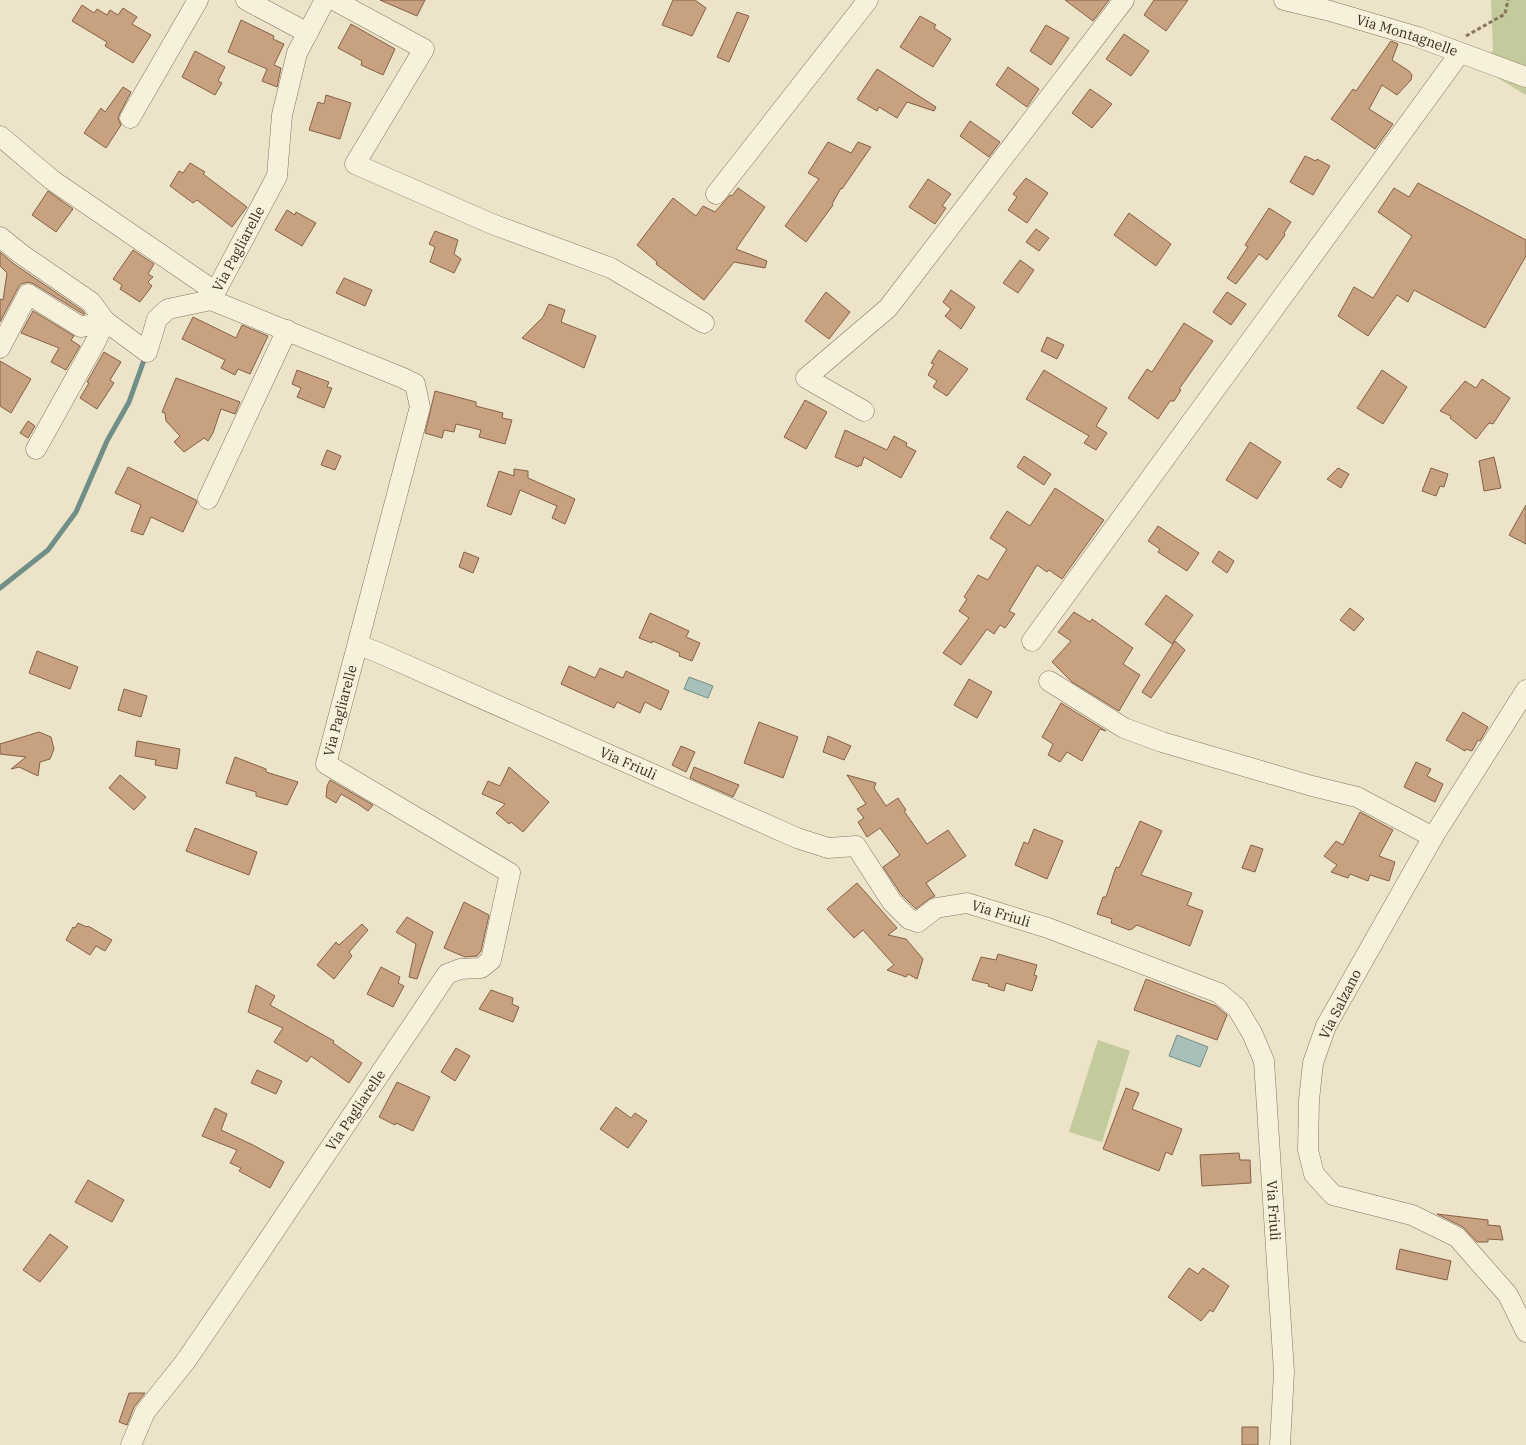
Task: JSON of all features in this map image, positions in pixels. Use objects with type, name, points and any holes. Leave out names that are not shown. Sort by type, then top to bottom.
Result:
[{"type":"street","points":[[130,118],[198,0]]},
{"type":"street","points":[[246,0],[308,33]]},
{"type":"street","name":"Via Pagliarelle","points":[[131,1445],[145,1412],[184,1362],[245,1275],[447,974],[460,969],[481,968],[491,960],[510,873],[326,764],[420,407],[415,384],[210,300],[277,176],[282,115],[298,53],[325,0]]},
{"type":"street","points":[[334,0],[424,49],[355,164],[492,224],[611,268],[704,324]]},
{"type":"street","points":[[716,194],[868,0]]},
{"type":"street","points":[[864,411],[806,378],[888,308],[1124,0]]},
{"type":"street","name":"Via Montagnelle","points":[[1284,0],[1418,37],[1526,77]]},
{"type":"street","points":[[1032,641],[1457,51]]},
{"type":"street","points":[[0,136],[52,180],[207,286],[210,300],[168,309],[158,319],[147,352],[105,321],[91,302],[21,254],[0,237]]},
{"type":"street","points":[[0,348],[28,294],[81,327],[105,321]]},
{"type":"street","points":[[36,449],[96,341],[105,321]]},
{"type":"street","points":[[208,499],[287,330]]},
{"type":"street","name":"Via Friuli","points":[[358,645],[797,838],[828,848],[856,846],[892,902],[909,919],[918,922],[936,908],[967,903],[1048,928],[1202,986],[1219,993],[1237,1008],[1252,1034],[1264,1061],[1284,1372],[1280,1445]]},
{"type":"street","points":[[1049,681],[1124,728],[1162,742],[1312,786],[1357,797],[1433,837]]},
{"type":"street","name":"Via Salzano","points":[[1526,690],[1433,837],[1326,1026],[1313,1064],[1309,1100],[1308,1150],[1314,1174],[1333,1195],[1412,1215],[1457,1237],[1508,1295],[1526,1332]]},
{"type":"path","points":[[1457,51],[1460,39],[1504,14],[1508,0]]},
{"type":"green space","points":[[1491,0],[1526,0],[1526,95],[1481,68],[1493,50]]},
{"type":"green space","points":[[1098,1040],[1130,1051],[1102,1142],[1069,1132]]},
{"type":"water","points":[[689,677],[713,686],[708,698],[684,689]]},
{"type":"water","points":[[1177,1035],[1208,1047],[1200,1067],[1169,1056]]},
{"type":"building","points":[[380,0],[425,0],[417,16]]},
{"type":"building","points":[[673,0],[695,0],[706,8],[692,36],[662,25]]},
{"type":"building","points":[[1065,0],[1109,0],[1093,21]]},
{"type":"building","points":[[1154,0],[1188,0],[1166,31],[1144,15]]},
{"type":"building","points":[[82,5],[94,13],[97,9],[107,15],[110,10],[118,15],[123,8],[137,17],[132,24],[151,35],[133,63],[105,46],[107,42],[72,21]]},
{"type":"building","points":[[737,12],[749,16],[729,62],[717,57]]},
{"type":"building","points":[[920,16],[936,25],[934,28],[951,39],[933,67],[900,47]]},
{"type":"building","points":[[241,20],[274,36],[273,39],[284,44],[274,65],[281,68],[277,87],[262,81],[267,69],[228,52]]},
{"type":"building","points":[[351,24],[395,49],[383,75],[361,65],[362,61],[338,48]]},
{"type":"building","points":[[1046,25],[1069,38],[1051,65],[1030,51]]},
{"type":"building","points":[[1124,34],[1149,51],[1131,76],[1106,59]]},
{"type":"building","points":[[1391,41],[1398,44],[1392,60],[1412,75],[1411,80],[1397,95],[1382,85],[1369,109],[1393,124],[1375,149],[1331,119],[1353,89],[1356,91]]},
{"type":"building","points":[[195,51],[225,67],[218,81],[222,83],[215,95],[182,77]]},
{"type":"building","points":[[1008,67],[1039,89],[1027,107],[996,85]]},
{"type":"building","points":[[877,69],[936,107],[934,111],[907,102],[897,118],[879,107],[877,111],[857,99]]},
{"type":"building","points":[[123,87],[131,92],[118,118],[121,125],[106,148],[84,133],[101,108],[105,112]]},
{"type":"building","points":[[1090,89],[1112,104],[1092,128],[1072,113]]},
{"type":"building","points":[[326,95],[351,103],[340,139],[309,130],[318,102],[324,104]]},
{"type":"building","points":[[970,121],[1000,142],[989,157],[960,136]]},
{"type":"building","points":[[828,142],[851,153],[858,142],[871,147],[841,188],[833,205],[806,242],[785,226],[819,179],[808,173]]},
{"type":"building","points":[[1305,156],[1316,161],[1317,159],[1330,166],[1313,195],[1290,182]]},
{"type":"building","points":[[190,163],[205,172],[203,174],[247,207],[232,227],[197,200],[193,203],[170,186],[179,171],[183,173]]},
{"type":"building","points":[[1026,178],[1048,193],[1027,223],[1008,210],[1017,197],[1013,194]]},
{"type":"building","points":[[928,179],[951,194],[942,206],[946,208],[935,224],[909,207]]},
{"type":"building","points":[[1418,183],[1526,240],[1526,256],[1485,328],[1414,290],[1408,302],[1397,295],[1368,336],[1338,316],[1354,287],[1373,298],[1412,236],[1378,212],[1394,188],[1409,197]]},
{"type":"building","points":[[738,188],[765,207],[736,249],[767,261],[765,268],[734,262],[704,300],[656,264],[657,262],[637,245],[673,198],[696,216],[703,206],[715,212]]},
{"type":"building","points":[[48,191],[73,209],[56,232],[32,215]]},
{"type":"building","points":[[1269,208],[1291,222],[1284,233],[1285,235],[1267,260],[1259,254],[1236,284],[1227,278],[1248,247],[1245,245]]},
{"type":"building","points":[[287,210],[295,215],[296,212],[316,223],[302,246],[275,230]]},
{"type":"building","points":[[1129,213],[1171,244],[1156,266],[1114,235]]},
{"type":"building","points":[[1036,229],[1049,238],[1039,251],[1026,242]]},
{"type":"building","points":[[435,231],[458,240],[454,254],[461,259],[454,273],[430,262],[435,247],[429,244]]},
{"type":"building","points":[[133,250],[154,264],[148,274],[153,277],[148,282],[152,286],[140,302],[120,289],[122,285],[113,279]]},
{"type":"building","points":[[0,252],[85,314],[28,282],[21,284],[18,288],[0,322],[0,299],[3,300],[7,273],[0,266]]},
{"type":"building","points":[[1020,260],[1034,270],[1018,293],[1003,283]]},
{"type":"building","points":[[344,278],[372,290],[365,306],[336,293]]},
{"type":"building","points":[[951,290],[975,307],[961,329],[945,316],[951,309],[943,302]]},
{"type":"building","points":[[826,292],[850,312],[829,339],[805,321]]},
{"type":"building","points":[[1227,292],[1246,304],[1231,325],[1213,312]]},
{"type":"building","points":[[549,304],[565,310],[561,322],[596,336],[584,368],[522,338],[543,317]]},
{"type":"building","points":[[33,311],[74,336],[71,340],[80,346],[66,370],[51,362],[59,348],[21,333]]},
{"type":"building","points":[[193,317],[236,338],[242,325],[268,336],[250,374],[238,369],[235,375],[221,368],[225,360],[182,339]]},
{"type":"building","points":[[1184,323],[1213,341],[1179,389],[1181,390],[1174,401],[1170,401],[1158,419],[1128,398],[1147,369],[1152,372]]},
{"type":"building","points":[[1047,337],[1064,345],[1057,359],[1041,351]]},
{"type":"building","points":[[939,350],[968,369],[947,396],[933,387],[937,381],[928,375],[934,364],[931,363]]},
{"type":"building","points":[[104,352],[121,362],[110,380],[114,383],[97,409],[80,398]]},
{"type":"building","points":[[0,361],[31,379],[11,413],[0,406]]},
{"type":"building","points":[[297,370],[329,382],[327,387],[332,388],[324,408],[297,397],[301,388],[292,384]]},
{"type":"building","points":[[1044,370],[1107,408],[1096,426],[1107,433],[1096,450],[1084,443],[1089,436],[1026,399]]},
{"type":"building","points":[[1382,370],[1407,387],[1383,424],[1357,408]]},
{"type":"building","points":[[176,378],[240,402],[235,414],[221,409],[213,433],[208,441],[204,438],[184,452],[174,442],[180,436],[166,421],[165,413],[162,412]]},
{"type":"building","points":[[1482,379],[1510,398],[1493,424],[1489,423],[1476,439],[1450,418],[1451,416],[1440,411],[1465,381],[1476,388]]},
{"type":"building","points":[[435,391],[476,402],[476,406],[503,413],[502,418],[512,420],[505,444],[479,437],[481,430],[456,424],[454,432],[444,430],[442,438],[425,433]]},
{"type":"building","points":[[805,400],[827,412],[806,449],[784,437]]},
{"type":"building","points":[[28,421],[35,426],[28,438],[20,433]]},
{"type":"building","points":[[845,430],[887,450],[894,436],[907,443],[906,446],[916,451],[901,478],[864,457],[861,466],[859,465],[858,467],[835,457]]},
{"type":"building","points":[[1250,442],[1281,462],[1257,499],[1226,480]]},
{"type":"building","points":[[327,450],[341,456],[335,470],[321,465]]},
{"type":"building","points":[[1024,456],[1051,474],[1044,485],[1017,467]]},
{"type":"building","points":[[1494,457],[1501,488],[1484,491],[1479,461]]},
{"type":"building","points":[[128,467],[196,500],[197,502],[183,532],[151,517],[143,535],[131,531],[141,505],[115,493]]},
{"type":"building","points":[[1338,468],[1349,474],[1341,488],[1327,479]]},
{"type":"building","points":[[1431,468],[1448,474],[1444,487],[1440,486],[1436,496],[1422,491]]},
{"type":"building","points":[[514,469],[528,471],[528,478],[575,499],[565,524],[552,518],[557,506],[520,490],[511,515],[487,506],[499,471],[514,476]]},
{"type":"building","points":[[1055,488],[1104,520],[1062,579],[1049,570],[1047,572],[1037,565],[1009,611],[1015,614],[1005,628],[1000,625],[994,634],[987,629],[961,665],[943,653],[969,618],[959,611],[967,599],[964,597],[978,575],[988,580],[1007,549],[990,538],[1007,511],[1030,526]]},
{"type":"building","points":[[1526,505],[1526,544],[1509,535]]},
{"type":"building","points":[[1158,526],[1199,553],[1187,571],[1158,552],[1160,549],[1148,541]]},
{"type":"building","points":[[1219,551],[1234,561],[1227,573],[1212,562]]},
{"type":"building","points":[[464,552],[479,558],[473,573],[459,567]]},
{"type":"building","points":[[1166,595],[1193,615],[1172,644],[1145,624]]},
{"type":"building","points":[[1350,608],[1364,619],[1354,631],[1340,620]]},
{"type":"building","points":[[1074,612],[1090,622],[1092,619],[1133,648],[1123,664],[1140,675],[1119,711],[1072,682],[1052,662],[1071,641],[1058,632]]},
{"type":"building","points":[[650,613],[689,631],[686,637],[700,643],[692,661],[679,656],[680,653],[653,641],[652,643],[639,638]]},
{"type":"building","points":[[1175,641],[1185,650],[1151,698],[1142,692]]},
{"type":"building","points":[[37,651],[78,667],[70,689],[29,673]]},
{"type":"building","points":[[569,666],[595,678],[600,668],[623,678],[626,671],[669,691],[661,710],[645,702],[640,713],[617,702],[614,708],[561,684]]},
{"type":"building","points":[[969,679],[992,692],[977,718],[954,705]]},
{"type":"building","points":[[124,689],[147,696],[141,717],[118,710]]},
{"type":"building","points":[[1061,703],[1106,731],[1100,729],[1082,761],[1067,752],[1060,762],[1048,755],[1053,744],[1042,737]]},
{"type":"building","points":[[1463,712],[1488,727],[1472,751],[1466,749],[1465,751],[1446,740]]},
{"type":"building","points":[[759,722],[798,737],[783,778],[744,763]]},
{"type":"building","points":[[39,732],[51,737],[54,749],[50,759],[40,762],[38,776],[19,767],[11,769],[26,757],[0,754],[0,744]]},
{"type":"building","points":[[828,736],[851,746],[844,760],[823,752]]},
{"type":"building","points":[[137,741],[180,749],[177,769],[155,765],[156,760],[135,756]]},
{"type":"building","points":[[681,746],[695,752],[686,772],[672,765]]},
{"type":"building","points":[[235,757],[266,769],[266,772],[298,782],[287,805],[256,796],[256,792],[226,783]]},
{"type":"building","points":[[1416,762],[1431,769],[1427,776],[1443,784],[1435,802],[1404,787]]},
{"type":"building","points":[[509,767],[549,802],[523,832],[511,822],[509,824],[496,813],[505,804],[482,794],[488,781],[500,786]]},
{"type":"building","points":[[694,767],[739,785],[733,797],[690,778]]},
{"type":"building","points":[[120,775],[146,797],[134,810],[109,788]]},
{"type":"building","points":[[847,775],[876,783],[874,788],[886,806],[898,798],[906,810],[904,811],[927,844],[948,830],[966,856],[926,883],[935,896],[916,909],[901,894],[883,867],[900,855],[880,828],[867,837],[858,822],[864,818],[857,809],[866,804]]},
{"type":"building","points":[[330,780],[373,805],[368,811],[341,794],[336,803],[326,797],[327,786]]},
{"type":"building","points":[[1360,812],[1393,830],[1379,856],[1395,862],[1389,881],[1370,875],[1368,881],[1350,874],[1348,878],[1331,872],[1337,865],[1324,856],[1336,841],[1343,845]]},
{"type":"building","points":[[1140,821],[1162,831],[1141,875],[1192,893],[1187,905],[1203,911],[1190,946],[1137,925],[1129,930],[1111,923],[1112,919],[1097,914],[1103,897],[1106,897],[1116,867],[1119,868]]},
{"type":"building","points":[[195,828],[257,852],[249,875],[186,851]]},
{"type":"building","points":[[1034,829],[1063,841],[1047,879],[1015,865],[1024,842],[1028,844]]},
{"type":"building","points":[[1251,845],[1263,849],[1255,872],[1242,868]]},
{"type":"building","points":[[857,883],[897,928],[888,935],[906,939],[923,959],[917,979],[908,974],[906,977],[887,970],[894,965],[863,930],[854,938],[827,909]]},
{"type":"building","points":[[464,902],[489,915],[481,951],[477,956],[465,957],[444,948]]},
{"type":"building","points":[[407,917],[433,932],[417,979],[409,977],[416,944],[396,932]]},
{"type":"building","points":[[78,923],[88,926],[112,940],[105,951],[96,946],[90,955],[66,940],[73,927],[75,928]]},
{"type":"building","points":[[362,924],[368,930],[349,952],[352,956],[334,979],[317,965],[336,942],[339,945]]},
{"type":"building","points":[[998,954],[1037,965],[1034,975],[1037,976],[1032,991],[1006,983],[1004,991],[988,986],[989,984],[972,980],[981,957],[996,960]]},
{"type":"building","points":[[381,967],[400,977],[398,983],[404,986],[393,1007],[367,994]]},
{"type":"building","points":[[1146,979],[1216,1006],[1227,1015],[1217,1040],[1134,1010]]},
{"type":"building","points":[[256,985],[275,996],[270,1005],[334,1041],[333,1043],[362,1063],[349,1083],[311,1056],[307,1062],[274,1042],[283,1028],[248,1012]]},
{"type":"building","points":[[491,990],[513,998],[512,1004],[519,1007],[513,1022],[479,1009]]},
{"type":"building","points":[[456,1048],[470,1056],[455,1081],[441,1072]]},
{"type":"building","points":[[257,1070],[282,1081],[276,1094],[251,1083]]},
{"type":"building","points":[[397,1082],[430,1097],[413,1131],[379,1117]]},
{"type":"building","points":[[1126,1088],[1139,1093],[1132,1109],[1182,1129],[1172,1155],[1166,1152],[1159,1171],[1103,1149]]},
{"type":"building","points":[[616,1107],[631,1118],[635,1113],[647,1121],[628,1148],[600,1129]]},
{"type":"building","points":[[215,1108],[227,1114],[221,1130],[284,1162],[270,1188],[239,1171],[241,1168],[230,1163],[237,1150],[202,1136]]},
{"type":"building","points":[[1239,1153],[1240,1160],[1250,1160],[1251,1183],[1202,1186],[1200,1155]]},
{"type":"building","points":[[88,1180],[124,1200],[112,1222],[75,1202]]},
{"type":"building","points":[[1437,1214],[1488,1220],[1488,1225],[1500,1226],[1503,1240],[1488,1239],[1488,1242],[1477,1242],[1463,1227]]},
{"type":"building","points":[[50,1234],[68,1247],[40,1282],[23,1270]]},
{"type":"building","points":[[1400,1249],[1451,1261],[1447,1280],[1396,1269]]},
{"type":"building","points":[[1189,1268],[1198,1274],[1203,1268],[1229,1286],[1213,1312],[1210,1310],[1201,1321],[1168,1297]]},
{"type":"building","points":[[129,1393],[145,1393],[134,1407],[127,1425],[119,1422]]},
{"type":"building","points":[[1242,1427],[1258,1427],[1258,1445],[1242,1445]]},
{"type":"waterway","points":[[0,588],[48,550],[76,512],[107,441],[129,402],[144,360]]}]
